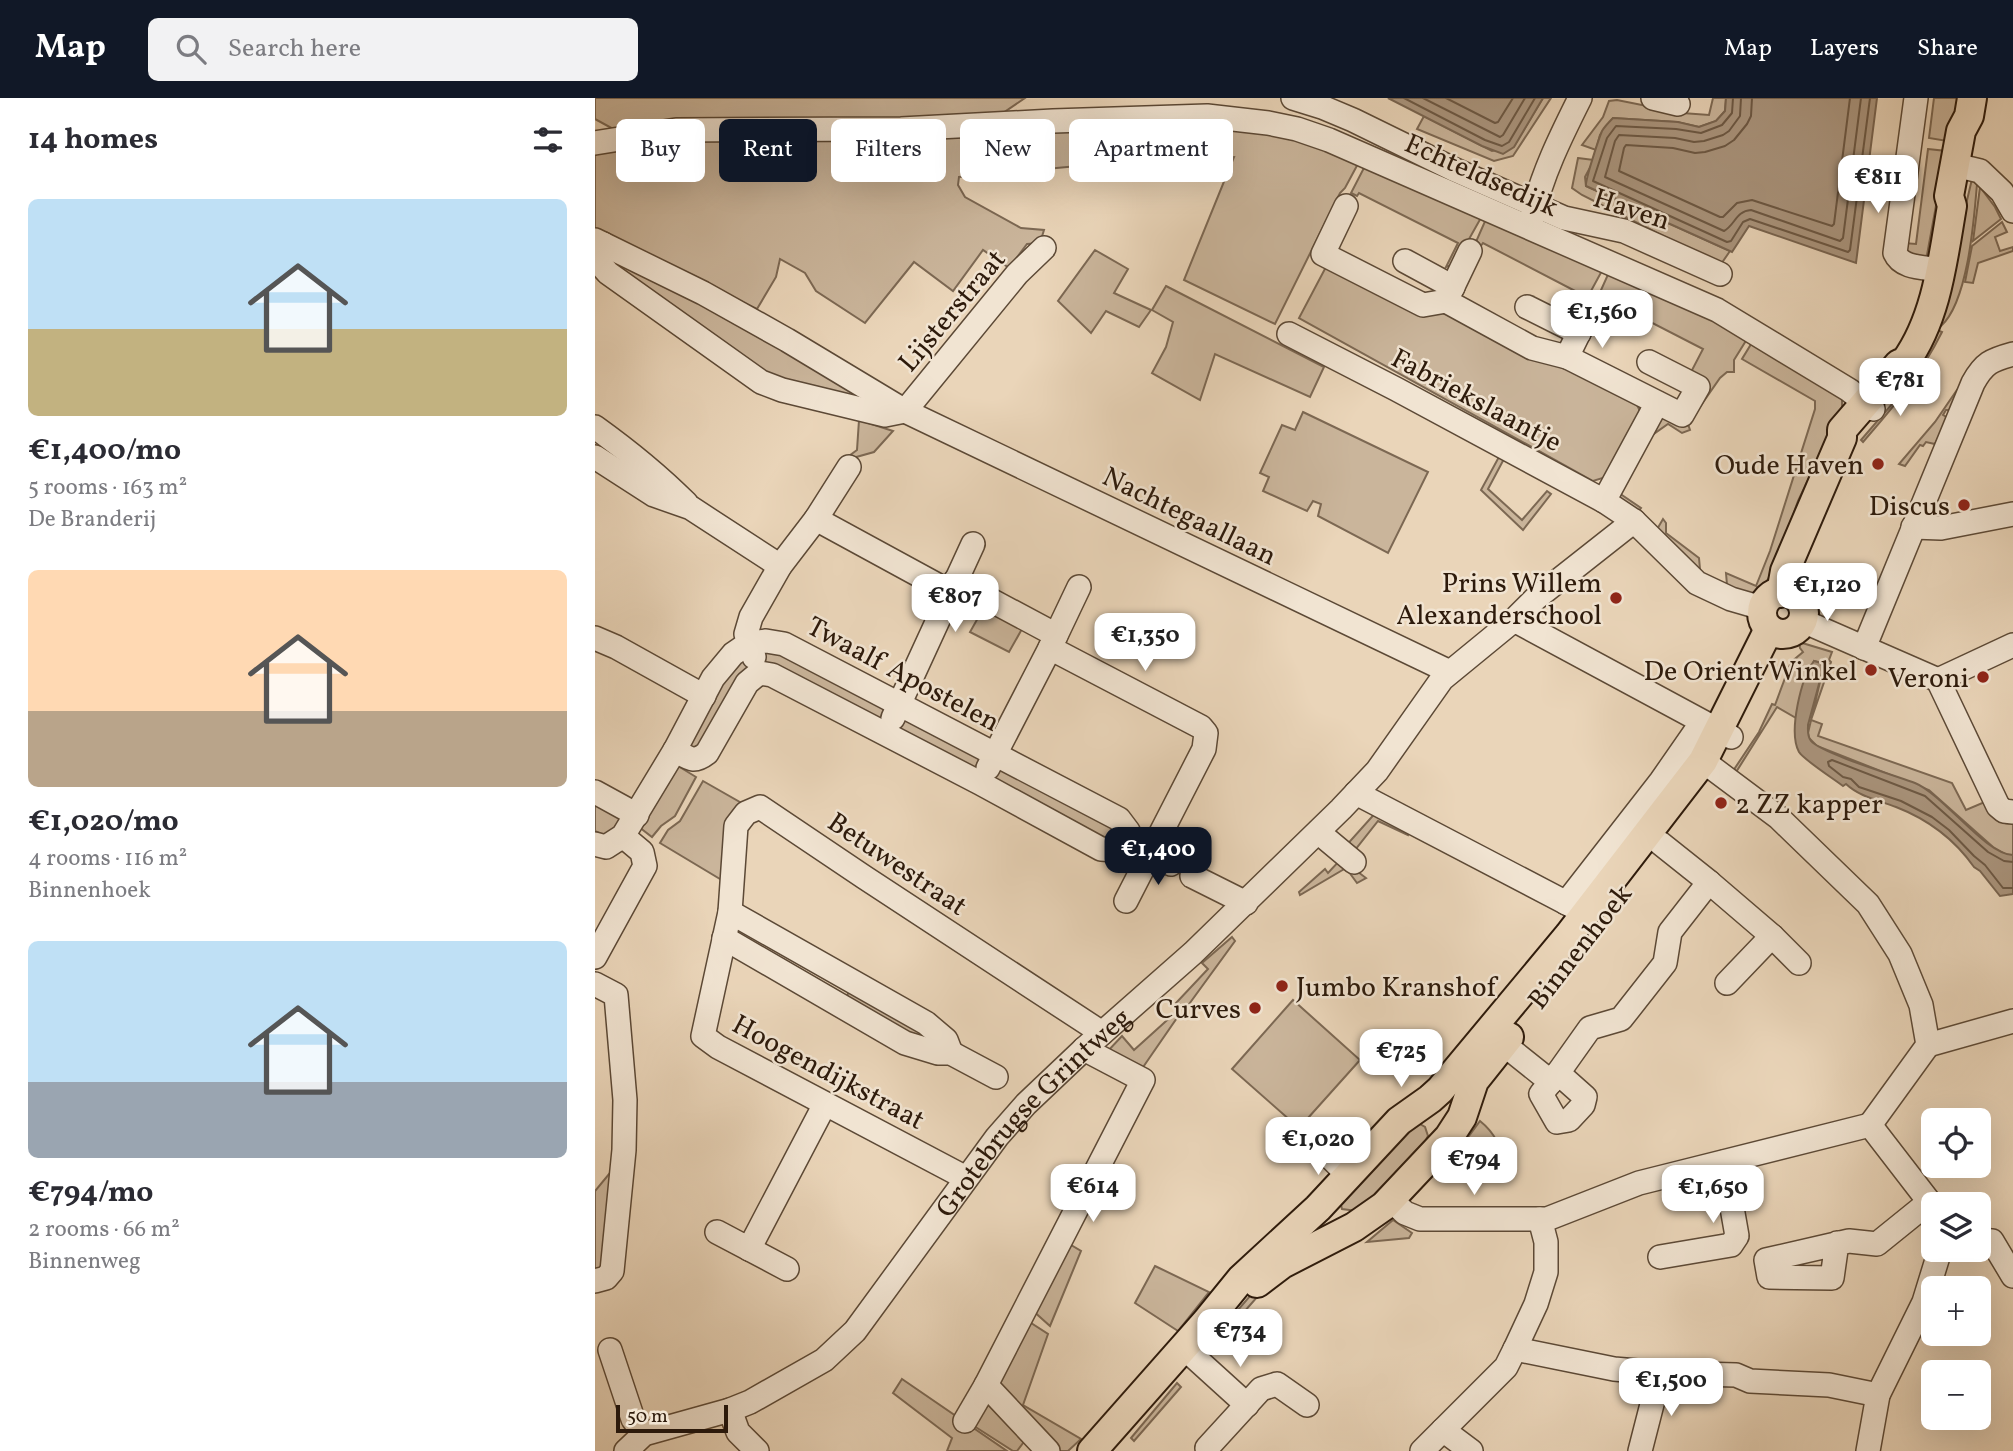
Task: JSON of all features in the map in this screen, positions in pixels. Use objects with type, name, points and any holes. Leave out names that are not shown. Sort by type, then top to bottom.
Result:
[{"type":"main road","points":[[1718,730],[1776,611],[1785,571],[1842,438],[1842,430],[1869,406],[1899,364],[1905,362],[1926,322],[1940,270],[1952,206],[1949,196],[1961,166],[1961,131],[1971,107]]},
{"type":"main road","points":[[1776,611],[1790,633],[1803,621]]},
{"type":"main road","name":"Binnenhoek","points":[[1092,1451],[1241,1279],[1329,1196],[1399,1121],[1430,1100],[1496,1038],[1690,805],[1713,769],[1718,730]]},
{"type":"main road","name":"Binnenhoek","points":[[1116,1451],[1253,1286],[1269,1273],[1354,1227],[1393,1202],[1457,1125],[1474,1081],[1496,1038],[1569,935],[1713,769]]},
{"type":"main road","points":[[1419,1106],[1437,1125],[1438,1137],[1431,1157]]},
{"type":"main road","points":[[1329,1196],[1328,1209],[1333,1218],[1354,1227]]},
{"type":"street","name":"Haven","points":[[1293,98],[1343,116],[1564,218],[1624,231],[1720,274]]},
{"type":"street","points":[[1529,228],[1557,144],[1580,98]]},
{"type":"street","points":[[1653,98],[1678,104]]},
{"type":"street","points":[[1916,98],[1895,253],[1898,260],[1905,264],[1940,270]]},
{"type":"street","name":"Echteldsedijk","points":[[600,136],[676,130],[901,130],[1096,109],[1207,116],[1297,129],[1366,155],[1717,310],[1849,390],[1869,406]]},
{"type":"street","points":[[1961,166],[1980,171],[2001,192],[2013,211]]},
{"type":"street","points":[[1346,206],[1323,254],[1423,305],[1449,294],[1470,251]]},
{"type":"street","name":"Nachtegaallaan","points":[[905,411],[885,415],[782,390],[761,382],[608,273],[598,257],[599,242],[703,293],[905,411],[1450,672]]},
{"type":"street","name":"Lijsterstraat","points":[[905,411],[1017,274],[1044,248]]},
{"type":"street","points":[[1405,261],[1449,294],[1532,348],[1567,357],[1682,415],[1698,387],[1649,362]]},
{"type":"street","points":[[1567,357],[1592,306]]},
{"type":"street","points":[[1527,307],[1579,334]]},
{"type":"street","name":"Fabriekslaantje","points":[[1289,334],[1420,401],[1604,501],[1634,521],[1697,583],[1722,595],[1776,611]]},
{"type":"street","points":[[1864,648],[1980,369],[1993,359],[2013,354]]},
{"type":"street","points":[[1604,501],[1657,403]]},
{"type":"street","points":[[595,427],[657,475],[691,508],[780,566]]},
{"type":"street","points":[[595,457],[655,495],[691,508]]},
{"type":"street","points":[[759,673],[747,634],[751,617],[780,566],[816,519],[849,467]]},
{"type":"street","points":[[1913,527],[1946,527],[2013,514]]},
{"type":"street","points":[[816,519],[953,587],[1053,641],[1201,727],[1206,733],[1205,749],[1142,848],[1126,901]]},
{"type":"street","points":[[1634,521],[1535,599],[1514,620],[1718,730]]},
{"type":"street","points":[[885,733],[973,544]]},
{"type":"street","points":[[980,783],[1079,587]]},
{"type":"street","name":"Grotebrugse Grintweg","points":[[626,1451],[644,1434],[750,1402],[824,1360],[855,1331],[966,1178],[1026,1104],[1193,953],[1318,832],[1377,771],[1438,684],[1514,620]]},
{"type":"street","points":[[1803,621],[1938,680],[1998,806],[2004,811],[2013,812]]},
{"type":"street","points":[[595,630],[617,647]]},
{"type":"street","points":[[595,638],[617,647],[704,696]]},
{"type":"street","name":"Twaalf Apostelen","points":[[749,643],[766,640],[784,644],[995,754],[1119,819],[1142,848],[1171,864]]},
{"type":"street","points":[[595,844],[606,847],[623,836],[675,750],[713,678],[733,654],[749,643]]},
{"type":"street","points":[[1938,680],[2013,645]]},
{"type":"street","points":[[675,750],[691,760],[699,760],[707,753],[747,683],[759,673],[772,675],[1101,849],[1142,848]]},
{"type":"street","name":"Binnenhoek","points":[[1356,793],[1572,906],[1661,781],[1718,730]]},
{"type":"street","points":[[1713,769],[1778,817],[1868,904],[1900,954],[1921,1005],[1928,1045]]},
{"type":"street","points":[[595,792],[637,815]]},
{"type":"street","name":"Betuwestraat","points":[[730,912],[736,826],[746,813],[760,807],[1102,1033]]},
{"type":"street","points":[[1318,832],[1354,862]]},
{"type":"street","points":[[595,957],[645,866],[642,852],[623,836]]},
{"type":"street","points":[[1660,843],[1772,936],[1798,963]]},
{"type":"street","points":[[1192,876],[1245,903]]},
{"type":"street","points":[[1496,1038],[1555,1078],[1590,1028],[1621,1019],[1665,963],[1670,932],[1709,882]]},
{"type":"street","points":[[730,912],[926,1023],[946,1040],[951,1053]]},
{"type":"street","name":"Hoogendijkstraat","points":[[730,912],[703,1036],[718,1047],[966,1178]]},
{"type":"street","points":[[1727,983],[1772,936]]},
{"type":"street","points":[[724,938],[905,1043],[938,1053],[951,1053],[996,1077]]},
{"type":"street","points":[[595,1281],[606,1278],[612,1271],[624,1150],[625,1100],[615,995],[596,987]]},
{"type":"street","points":[[1393,1202],[1405,1213],[1420,1219],[1547,1219],[1639,1183],[1870,1125],[1928,1045],[2013,1021]]},
{"type":"street","points":[[965,1421],[1143,1080],[1084,1049]]},
{"type":"street","points":[[749,1249],[825,1104]]},
{"type":"street","points":[[1870,1125],[1921,1192]]},
{"type":"street","points":[[1326,1140],[1355,1168]]},
{"type":"street","points":[[1660,1257],[1731,1244],[1737,1236],[1724,1162]]},
{"type":"street","points":[[1837,1244],[1849,1241],[1877,1244],[1921,1212]]},
{"type":"street","points":[[1422,1451],[1506,1367],[1536,1304],[1546,1272],[1546,1242],[1540,1219]]},
{"type":"street","points":[[717,1232],[787,1269]]},
{"type":"street","points":[[1991,1241],[2013,1276]]},
{"type":"street","points":[[1868,1451],[1878,1395],[1924,1302],[1936,1262]]},
{"type":"street","points":[[1515,1349],[1613,1369],[1736,1376],[1751,1381],[1829,1385],[1878,1395]]},
{"type":"street","points":[[610,1350],[633,1419],[644,1434]]},
{"type":"street","points":[[1193,1356],[1247,1405]]},
{"type":"street","points":[[1640,1451],[1660,1373]]},
{"type":"street","points":[[1207,1448],[1261,1389],[1277,1384],[1307,1405]]},
{"type":"street","points":[[986,1385],[1048,1451]]},
{"type":"street","points":[[730,1410],[738,1432],[757,1451]]},
{"type":"street","points":[[1443,1430],[1471,1451]]},
{"type":"shaded area","points":[[595,98],[1025,98],[997,117],[831,119],[831,123],[817,123],[817,119],[719,119],[719,126],[705,127],[705,119],[616,119],[615,130],[595,119]]},
{"type":"shaded area","points":[[1543,98],[1551,98],[1513,156],[1494,161],[1417,129],[1424,116],[1492,151],[1514,146]]},
{"type":"shaded area","points":[[1713,98],[1726,98],[1725,111],[1716,121],[1699,127],[1677,122],[1613,118],[1600,135],[1596,150],[1582,145],[1603,117],[1609,101],[1709,115]]},
{"type":"shaded area","points":[[1934,98],[1958,98],[1950,138],[1947,141],[1929,138]]},
{"type":"shaded area","points":[[1233,126],[1251,126],[1360,160],[1340,193],[1275,324],[1184,280],[1224,182],[1233,182]]},
{"type":"shaded area","points":[[1055,127],[1069,127],[1069,167],[1055,168]]},
{"type":"shaded area","points":[[946,131],[960,131],[958,185],[965,197],[1021,228],[1044,230],[1040,243],[1027,244],[1009,268],[983,250],[953,291],[914,262],[865,323],[816,291],[805,273],[780,259],[776,277],[757,309],[595,233],[595,151],[616,146],[616,182],[705,182],[705,140],[719,140],[719,182],[817,182],[817,136],[831,136],[831,182],[946,182]]},
{"type":"shaded area","points":[[1928,149],[1946,151],[1927,255],[1923,258],[1906,252],[1904,243],[1916,244]]},
{"type":"shaded area","points":[[1578,158],[1594,160],[1585,177],[1586,186],[1730,251],[1719,267],[1572,188]]},
{"type":"shaded area","points":[[1367,162],[1482,216],[1455,264],[1446,267],[1458,243],[1359,193],[1357,196],[1351,193]]},
{"type":"shaded area","points":[[1972,179],[1977,184],[1968,260],[1958,299],[1941,326],[1938,324]]},
{"type":"shaded area","points":[[1980,187],[2001,219],[1973,241]]},
{"type":"shaded area","points":[[1486,219],[1604,267],[1578,315],[1570,317],[1581,294],[1483,243],[1480,247],[1475,244]]},
{"type":"shaded area","points":[[2002,222],[2007,232],[1995,237],[2000,251],[2013,247],[2013,251],[1978,263],[1973,283],[1965,282],[1972,246]]},
{"type":"shaded area","points":[[1095,250],[1128,269],[1114,293],[1151,310],[1139,327],[1106,311],[1091,333],[1058,301]]},
{"type":"shaded area","points":[[606,252],[706,299],[867,400],[770,381],[605,264]]},
{"type":"shaded area","points":[[1327,265],[1443,308],[1633,397],[1639,409],[1640,420],[1606,477],[1593,481],[1299,318]]},
{"type":"shaded area","points":[[1610,270],[1689,305],[1747,339],[1734,360],[1734,372],[1727,372],[1720,378],[1688,424],[1690,430],[1682,433],[1668,424],[1651,436],[1619,493],[1641,508],[1638,512],[1615,496],[1657,421],[1707,381],[1691,372],[1703,349],[1604,298],[1602,302],[1597,299]]},
{"type":"shaded area","points":[[1166,286],[1324,367],[1310,397],[1215,354],[1200,400],[1152,373],[1166,347],[1173,322],[1152,310]]},
{"type":"shaded area","points":[[1937,330],[1942,332],[1916,376],[1863,442],[1861,440],[1906,388],[1924,360]]},
{"type":"shaded area","points":[[1753,341],[1842,399],[1842,414],[1798,501],[1775,566],[1766,583],[1755,594],[1742,595],[1727,585],[1726,573],[1756,586],[1770,551],[1815,409],[1815,401],[1742,359]]},
{"type":"shaded area","points":[[1957,390],[1960,391],[1952,410],[1946,410],[1943,415],[1948,418],[1935,444],[1926,442],[1923,446],[1920,445],[1905,466],[1899,464],[1935,422]]},
{"type":"shaded area","points":[[1303,412],[1428,472],[1388,553],[1318,516],[1321,504],[1313,501],[1307,511],[1263,491],[1269,477],[1260,473],[1282,425],[1295,430]]},
{"type":"shaded area","points":[[859,420],[893,431],[874,452],[842,461],[857,450]]},
{"type":"shaded area","points":[[1500,455],[1505,457],[1488,489],[1522,520],[1547,491],[1551,494],[1523,530],[1481,490]]},
{"type":"shaded area","points":[[1663,519],[1666,533],[1699,558],[1700,569],[1697,572],[1656,531]]},
{"type":"shaded area","points":[[983,609],[1022,629],[1009,652],[970,632]]},
{"type":"shaded area","points":[[1799,642],[1832,652],[1811,720],[1823,669],[1814,661],[1804,682],[1796,718],[1777,707],[1733,777],[1731,774],[1759,732],[1772,704],[1775,705],[1791,662],[1803,652]]},
{"type":"shaded area","points":[[765,647],[890,708],[881,726],[764,667]]},
{"type":"shaded area","points":[[739,655],[751,669],[702,750],[686,748]]},
{"type":"shaded area","points":[[905,715],[982,755],[972,774],[896,734]]},
{"type":"shaded area","points":[[1811,720],[1822,724],[1818,736],[1952,783],[1966,810],[1987,801],[2000,821],[2013,823],[2013,855],[2007,855],[1993,847],[1929,790],[1817,746],[1809,738]]},
{"type":"shaded area","points":[[997,764],[1113,824],[1123,836],[1111,844],[988,782]]},
{"type":"shaded area","points":[[678,766],[696,777],[675,816],[652,837],[639,827],[668,772]]},
{"type":"shaded area","points":[[703,781],[745,805],[725,882],[660,843],[668,830],[680,821]]},
{"type":"shaded area","points":[[595,800],[623,816],[607,837],[595,831]]},
{"type":"shaded area","points":[[1378,810],[1411,826],[1408,835],[1378,821],[1351,855],[1343,849]]},
{"type":"shaded area","points":[[1341,859],[1366,878],[1357,883],[1346,868],[1300,895],[1299,892],[1325,869],[1328,873]]},
{"type":"shaded area","points":[[1232,937],[1235,941],[1184,1011],[1176,1003],[1208,969],[1202,963]]},
{"type":"shaded area","points":[[851,985],[923,1027],[938,1048],[846,999]]},
{"type":"shaded area","points":[[1293,1000],[1360,1060],[1299,1128],[1232,1069]]},
{"type":"shaded area","points":[[1175,1013],[1179,1015],[1139,1073],[1105,1054],[1122,1036],[1134,1050]]},
{"type":"shaded area","points":[[1480,1121],[1497,1141],[1505,1165],[1447,1166]]},
{"type":"shaded area","points":[[1420,1124],[1425,1127],[1428,1136],[1407,1171],[1357,1211],[1342,1209],[1339,1197],[1404,1129]]},
{"type":"shaded area","points":[[614,1168],[603,1267],[595,1273],[595,1191]]},
{"type":"shaded area","points":[[1393,1220],[1412,1233],[1409,1238],[1367,1242]]},
{"type":"shaded area","points":[[1066,1242],[1081,1251],[1050,1326],[1031,1309]]},
{"type":"shaded area","points":[[1155,1266],[1209,1292],[1178,1331],[1135,1303]]},
{"type":"shaded area","points":[[1264,1285],[1265,1288],[1210,1351],[1205,1348],[1250,1296]]},
{"type":"shaded area","points":[[1028,1321],[1048,1334],[1023,1405],[1081,1439],[1068,1451],[1054,1451],[993,1385]]},
{"type":"shaded area","points":[[902,1379],[1007,1451],[947,1451],[952,1438],[893,1393]]},
{"type":"shaded area","points":[[1177,1383],[1181,1387],[1134,1441],[1131,1438]]},
{"type":"shaded area","points":[[988,1404],[1002,1413],[1026,1439],[1017,1451],[974,1426]]},
{"type":"water","points":[[1388,98],[1543,98],[1514,147],[1503,154]]},
{"type":"water","points":[[1726,98],[1877,98],[1856,263],[1749,226],[1732,252],[1586,186],[1602,131],[1613,118],[1678,122],[1699,127],[1716,121],[1725,111]]},
{"type":"water","points":[[1814,661],[1821,663],[1823,669],[1808,725],[1811,741],[1843,758],[1915,783],[1939,799],[1990,845],[2013,855],[2013,894],[2000,896],[1958,848],[1929,824],[1896,807],[1863,795],[1846,784],[1843,786],[1799,752],[1795,732],[1797,705]]},
{"type":"place","name":"Oude Haven","points":[[1878,464]]},
{"type":"place","name":"Discus","points":[[1964,505]]},
{"type":"place","name":"Prins Willem Alexanderschool","points":[[1616,598]]},
{"type":"place","name":"De Orient Winkel","points":[[1871,670]]},
{"type":"place","name":"Veroni","points":[[1983,677]]},
{"type":"place","name":"2 ZZ kapper","points":[[1721,803]]},
{"type":"place","name":"Jumbo Kranshof","points":[[1282,986]]},
{"type":"place","name":"Curves","points":[[1255,1008]]}]
